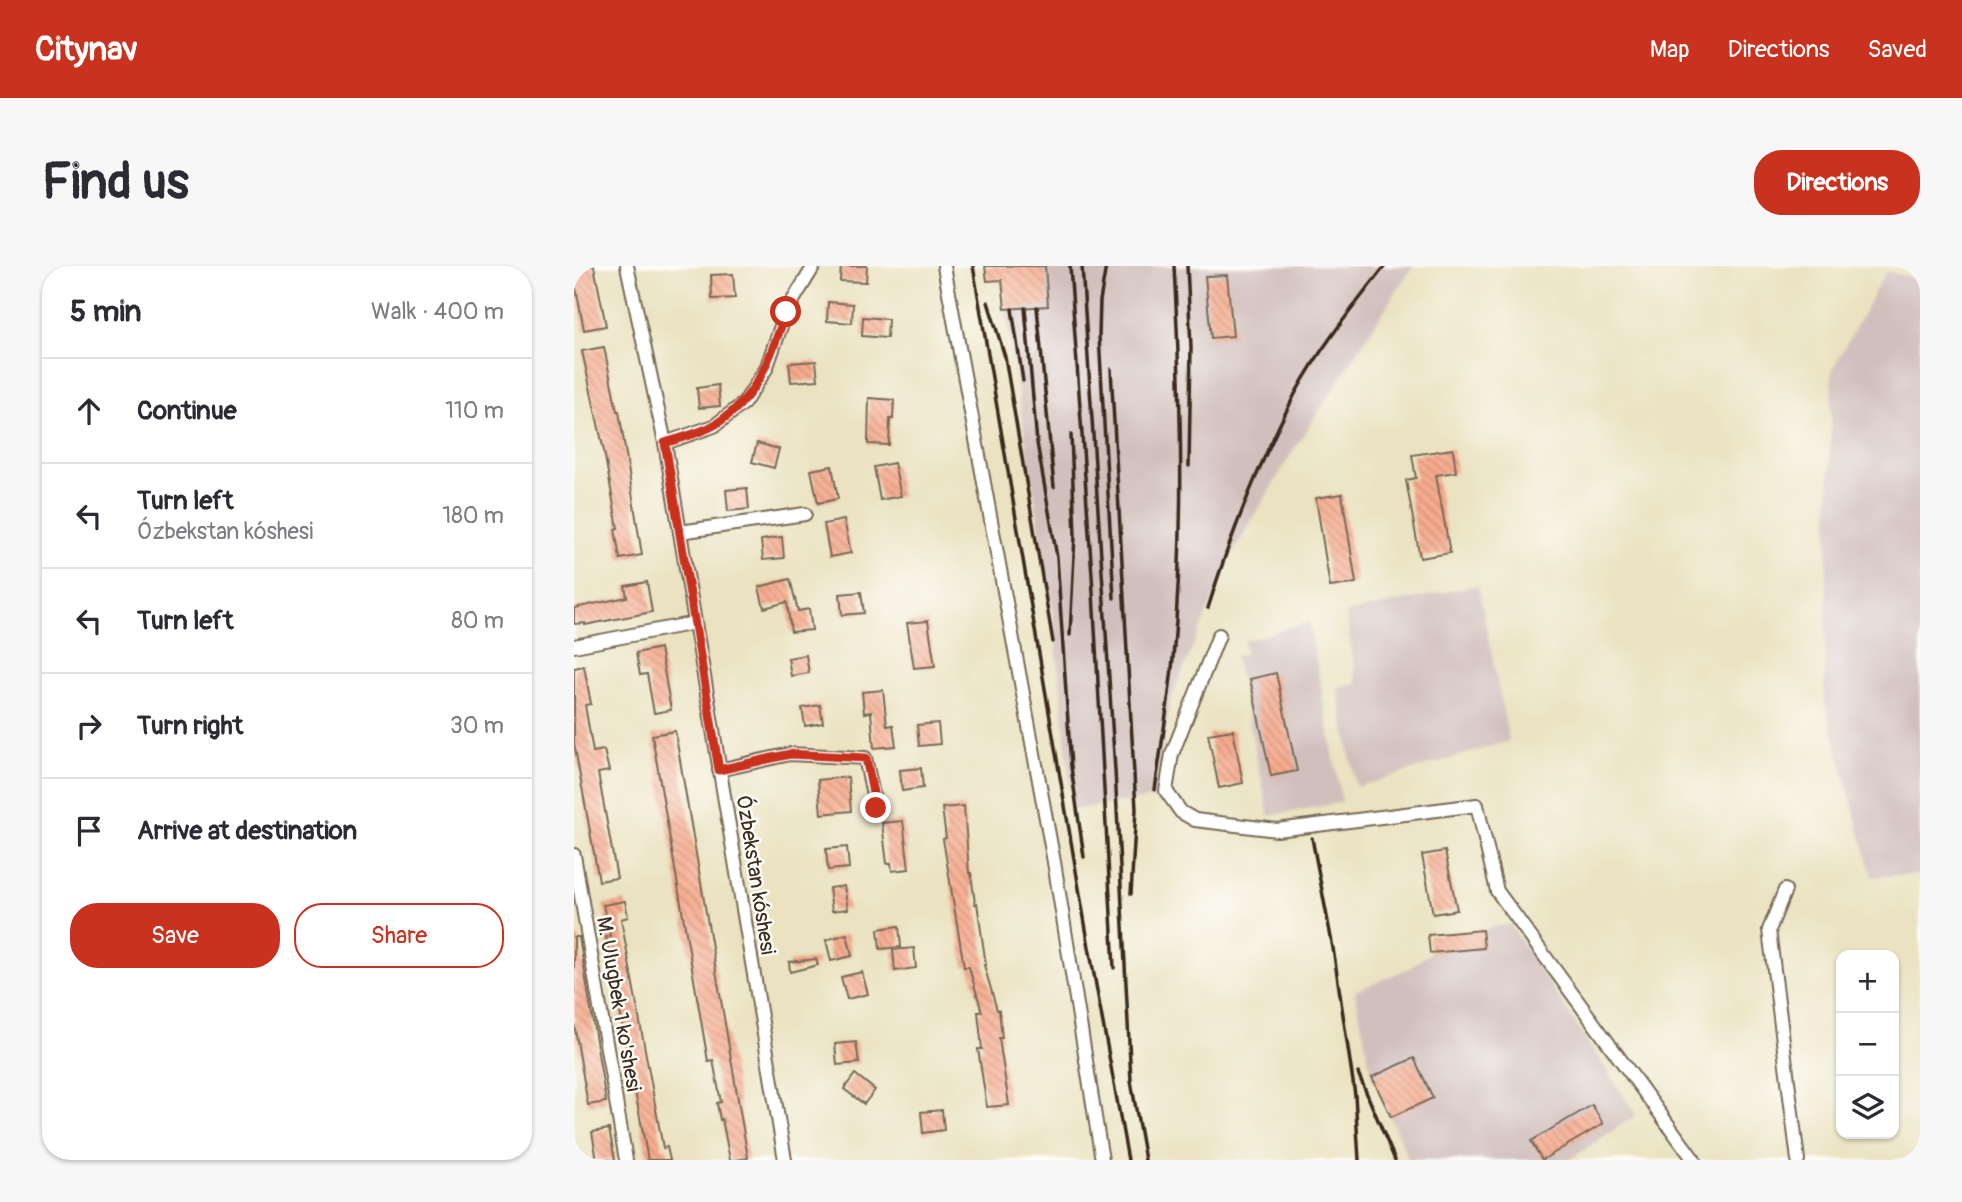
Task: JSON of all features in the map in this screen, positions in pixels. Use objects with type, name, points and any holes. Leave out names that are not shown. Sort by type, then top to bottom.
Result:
[{"type":"street","name":"Ózbekstan kóshesi","points":[[627,266],[665,443],[785,1160]]},
{"type":"street","points":[[665,443],[714,426],[744,403],[766,369],[786,312],[814,266]]},
{"type":"street","points":[[944,266],[1054,862],[1101,1160]]},
{"type":"street","points":[[680,532],[805,514]]},
{"type":"street","points":[[574,646],[695,623]]},
{"type":"street","points":[[1219,635],[1172,754],[1166,791],[1181,812],[1195,820],[1277,830],[1477,805],[1497,891],[1694,1160]]},
{"type":"street","points":[[719,770],[790,754],[866,758],[876,808]]},
{"type":"street","name":"M. Ulugbek 1 ko'shesi","points":[[574,855],[626,1160]]},
{"type":"street","points":[[1786,890],[1769,930],[1798,1160]]},
{"type":"shaded area","points":[[985,266],[1413,266],[1294,449],[1232,554],[1170,701],[1153,798],[1072,810],[1054,619],[1002,280],[987,281]]},
{"type":"shaded area","points":[[1886,271],[1920,280],[1920,874],[1872,877],[1824,700],[1832,370]]},
{"type":"shaded area","points":[[1478,585],[1509,741],[1356,787],[1337,688],[1357,684],[1346,613]]},
{"type":"shaded area","points":[[1309,622],[1342,802],[1269,816],[1235,655],[1245,654],[1244,641]]},
{"type":"shaded area","points":[[1510,924],[1636,1115],[1569,1160],[1409,1160],[1372,1077],[1355,991],[1408,969],[1430,953],[1484,948],[1482,930]]},
{"type":"building","points":[[574,266],[594,266],[606,326],[584,330]]},
{"type":"building","points":[[841,266],[867,266],[866,282],[840,281]]},
{"type":"building","points":[[985,266],[1045,266],[1048,306],[1005,309],[1002,280],[987,281]]},
{"type":"building","points":[[733,274],[735,298],[712,299],[711,275]]},
{"type":"building","points":[[1227,275],[1233,336],[1211,338],[1205,276]]},
{"type":"building","points":[[828,302],[853,304],[852,323],[827,321]]},
{"type":"building","points":[[863,317],[888,319],[887,338],[862,336]]},
{"type":"building","points":[[604,347],[619,411],[642,555],[620,559],[615,529],[618,528],[604,451],[582,351]]},
{"type":"building","points":[[816,361],[818,380],[791,382],[789,363]]},
{"type":"building","points":[[718,385],[720,406],[699,408],[697,388]]},
{"type":"building","points":[[869,398],[894,400],[889,445],[868,444]]},
{"type":"building","points":[[757,443],[779,449],[774,468],[752,462]]},
{"type":"building","points":[[1453,449],[1456,472],[1436,475],[1450,553],[1420,558],[1406,480],[1416,478],[1412,455]]},
{"type":"building","points":[[894,463],[901,496],[880,500],[874,467]]},
{"type":"building","points":[[832,466],[838,499],[818,503],[811,470]]},
{"type":"building","points":[[747,488],[749,509],[728,511],[726,490]]},
{"type":"building","points":[[1342,494],[1356,583],[1330,587],[1316,498]]},
{"type":"building","points":[[844,520],[851,553],[830,557],[824,524]]},
{"type":"building","points":[[782,537],[784,558],[763,560],[761,540]]},
{"type":"building","points":[[790,579],[798,611],[809,609],[812,630],[791,632],[787,602],[764,608],[759,587]]},
{"type":"building","points":[[647,582],[652,612],[585,625],[574,624],[574,608],[627,597],[625,586]]},
{"type":"building","points":[[861,592],[864,613],[842,615],[840,594]]},
{"type":"building","points":[[928,621],[935,666],[914,668],[907,623]]},
{"type":"building","points":[[660,648],[671,710],[654,713],[647,674],[640,675],[636,653]]},
{"type":"building","points":[[806,655],[809,673],[791,676],[788,658]]},
{"type":"building","points":[[584,666],[591,704],[585,705],[593,752],[604,750],[609,771],[598,773],[617,878],[599,881],[574,743],[574,668]]},
{"type":"building","points":[[1276,673],[1297,771],[1271,776],[1250,679]]},
{"type":"building","points":[[883,690],[887,726],[893,725],[896,746],[874,748],[871,712],[864,713],[862,692]]},
{"type":"building","points":[[820,705],[823,723],[805,726],[802,708]]},
{"type":"building","points":[[938,723],[940,744],[919,746],[917,725]]},
{"type":"building","points":[[1233,730],[1243,783],[1219,788],[1208,734]]},
{"type":"building","points":[[675,731],[748,1158],[736,1160],[730,1160],[717,1103],[721,1102],[713,1060],[708,1061],[652,735]]},
{"type":"building","points":[[921,768],[923,788],[902,791],[900,770]]},
{"type":"building","points":[[848,777],[851,811],[821,814],[818,780]]},
{"type":"building","points":[[964,806],[969,873],[975,904],[977,903],[984,965],[999,1010],[1002,1038],[999,1038],[1009,1105],[987,1107],[978,1049],[982,1049],[978,1012],[982,1012],[969,967],[964,967],[943,839],[946,838],[942,808]]},
{"type":"building","points":[[903,821],[909,869],[892,871],[891,863],[887,864],[882,823]]},
{"type":"building","points":[[847,847],[849,868],[828,870],[826,849]]},
{"type":"building","points":[[1445,851],[1457,910],[1433,914],[1422,855]]},
{"type":"building","points":[[844,886],[848,909],[832,911],[829,888]]},
{"type":"building","points":[[625,901],[628,917],[621,919],[663,1148],[667,1147],[670,1160],[648,1160],[606,937],[610,936],[603,905]]},
{"type":"building","points":[[899,926],[901,947],[880,949],[878,929]]},
{"type":"building","points":[[1482,930],[1484,948],[1430,953],[1428,935]]},
{"type":"building","points":[[847,934],[852,956],[831,961],[826,940]]},
{"type":"building","points":[[574,937],[579,937],[606,1102],[588,1105],[574,1023]]},
{"type":"building","points":[[914,948],[916,968],[895,971],[893,950]]},
{"type":"building","points":[[816,959],[818,965],[790,972],[789,962]]},
{"type":"building","points":[[862,972],[868,994],[847,999],[841,977]]},
{"type":"building","points":[[856,1042],[859,1063],[837,1065],[835,1044]]},
{"type":"building","points":[[1414,1058],[1433,1098],[1391,1117],[1372,1077]]},
{"type":"building","points":[[855,1074],[875,1090],[864,1104],[844,1089]]},
{"type":"building","points":[[1592,1105],[1603,1124],[1542,1160],[1531,1141]]},
{"type":"building","points":[[942,1110],[944,1130],[923,1133],[921,1112]]},
{"type":"building","points":[[609,1129],[615,1160],[597,1160],[592,1132]]},
{"type":"railway","points":[[973,266],[1128,1160]]},
{"type":"railway","points":[[1070,266],[1092,575],[1114,968]]},
{"type":"railway","points":[[1082,266],[1115,770],[1131,1081],[1145,1160]]},
{"type":"railway","points":[[1106,266],[1100,301],[1099,336],[1114,598]]},
{"type":"railway","points":[[1155,790],[1171,674],[1179,560],[1180,413],[1174,266]]},
{"type":"railway","points":[[1187,266],[1191,347],[1189,466]]},
{"type":"railway","points":[[1208,608],[1247,499],[1295,394],[1326,344],[1385,266]]},
{"type":"railway","points":[[988,302],[1005,357],[1053,642]]},
{"type":"railway","points":[[1037,307],[1054,487]]},
{"type":"railway","points":[[1025,308],[1037,443],[1057,557],[1071,767],[1084,857]]},
{"type":"railway","points":[[1012,309],[1023,381]]},
{"type":"railway","points":[[1111,369],[1136,809],[1131,894]]},
{"type":"railway","points":[[1070,635],[1075,535],[1071,435]]},
{"type":"railway","points":[[1312,838],[1333,948],[1355,1095],[1359,1160]]},
{"type":"railway","points":[[1358,1073],[1395,1160]]},
{"type":"route","points":[[786,312],[766,369],[744,403],[714,426],[665,443],[719,770],[790,754],[866,758],[876,808]]}]
